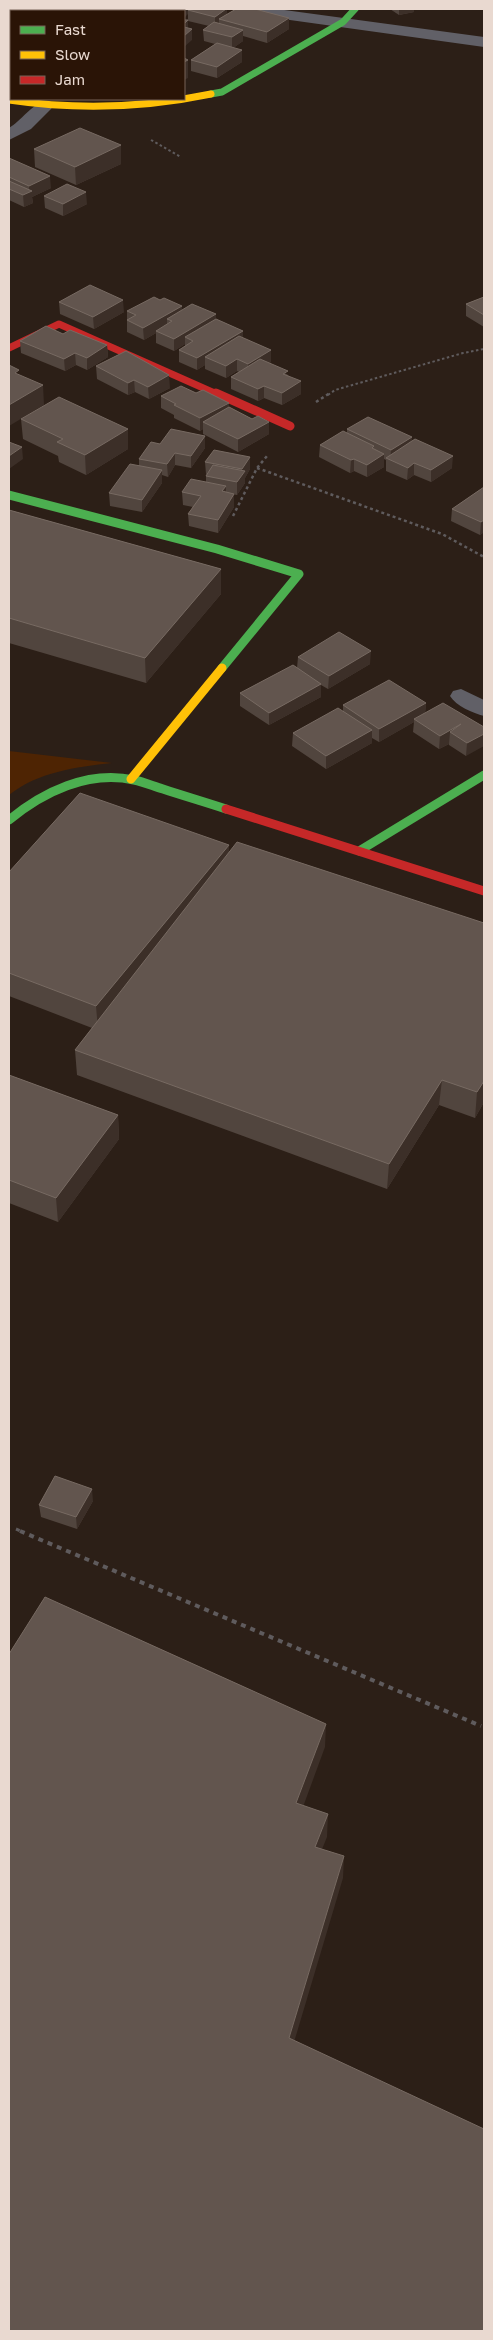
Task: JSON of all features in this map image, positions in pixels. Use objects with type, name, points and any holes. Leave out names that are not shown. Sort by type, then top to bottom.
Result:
[{"type":"street","points":[[246,9],[484,42]]},
{"type":"street","points":[[9,100],[45,106],[82,107],[182,101],[222,92],[343,22],[355,9]]},
{"type":"street","points":[[9,135],[25,125],[45,106]]},
{"type":"street","points":[[9,348],[59,324],[290,426]]},
{"type":"street","points":[[9,495],[217,549],[299,574],[131,780]]},
{"type":"street","points":[[461,696],[484,709]]},
{"type":"street","points":[[359,851],[484,775]]},
{"type":"street","points":[[9,820],[22,808],[49,790],[76,781],[131,780],[484,891]]},
{"type":"path","points":[[257,468],[442,534],[484,557]]},
{"type":"path","points":[[16,1529],[481,1726]]},
{"type":"shaded area","points":[[9,751],[112,763],[85,766],[45,776],[20,787],[9,795]]},
{"type":"building","points":[[67,9],[117,9],[116,10]]},
{"type":"building","points":[[226,9],[215,17],[188,10]]},
{"type":"building","points":[[236,9],[255,9],[289,18],[267,32],[219,19]]},
{"type":"building","points":[[214,22],[243,30],[232,37],[203,30]]},
{"type":"building","points":[[185,27],[192,29],[185,35]]},
{"type":"building","points":[[217,43],[242,50],[217,67],[191,60]]},
{"type":"building","points":[[10,47],[10,66],[9,66]]},
{"type":"building","points":[[80,128],[121,145],[75,167],[34,149]]},
{"type":"building","points":[[9,158],[50,176],[29,186],[9,177]]},
{"type":"building","points":[[9,181],[32,191],[23,195],[9,189]]},
{"type":"building","points":[[67,184],[86,192],[63,204],[44,196]]},
{"type":"building","points":[[90,285],[123,300],[93,317],[59,302]]},
{"type":"building","points":[[154,297],[160,300],[164,298],[182,306],[143,328],[127,320],[136,315],[127,311]]},
{"type":"building","points":[[484,297],[484,315],[466,304]]},
{"type":"building","points":[[192,304],[216,314],[174,339],[156,331],[172,321],[167,319]]},
{"type":"building","points":[[216,319],[243,331],[197,358],[179,350],[193,341],[185,337]]},
{"type":"building","points":[[46,326],[63,334],[70,330],[107,345],[87,358],[75,353],[64,359],[20,341]]},
{"type":"building","points":[[239,336],[271,350],[248,364],[237,359],[226,366],[205,357]]},
{"type":"building","points":[[126,351],[169,375],[148,387],[134,380],[128,383],[96,366]]},
{"type":"building","points":[[260,359],[288,371],[283,374],[301,381],[282,393],[264,386],[258,389],[231,377]]},
{"type":"building","points":[[9,365],[19,370],[15,373],[43,385],[9,405]]},
{"type":"building","points":[[181,386],[196,393],[203,390],[229,403],[200,418],[161,396]]},
{"type":"building","points":[[59,397],[128,429],[85,455],[57,442],[63,439],[21,419]]},
{"type":"building","points":[[229,407],[252,419],[258,416],[269,422],[238,439],[203,422]]},
{"type":"building","points":[[368,417],[412,437],[391,450],[347,429]]},
{"type":"building","points":[[171,429],[205,436],[191,456],[175,453],[167,464],[139,459],[151,442],[160,444]]},
{"type":"building","points":[[343,431],[374,446],[372,448],[384,454],[367,465],[354,459],[351,460],[320,445]]},
{"type":"building","points":[[415,439],[453,456],[431,470],[414,463],[408,468],[386,458]]},
{"type":"building","points":[[9,442],[22,447],[9,456]]},
{"type":"building","points":[[214,450],[250,457],[242,469],[205,462]]},
{"type":"building","points":[[130,464],[162,470],[142,500],[109,493]]},
{"type":"building","points":[[213,465],[245,471],[237,482],[206,476]]},
{"type":"building","points":[[191,479],[226,486],[222,491],[234,494],[218,520],[188,514],[201,496],[182,492]]},
{"type":"building","points":[[484,487],[484,520],[481,522],[452,509]]},
{"type":"building","points":[[9,510],[221,569],[145,658],[9,618]]},
{"type":"building","points":[[339,632],[371,651],[329,676],[298,657]]},
{"type":"building","points":[[293,665],[321,684],[269,713],[240,693]]},
{"type":"building","points":[[389,680],[426,703],[379,729],[343,705]]},
{"type":"building","points":[[443,703],[484,727],[484,734],[467,743],[450,732],[461,724],[440,736],[414,719]]},
{"type":"building","points":[[338,708],[372,730],[326,756],[293,733]]},
{"type":"building","points":[[80,793],[229,845],[96,1006],[9,973],[9,872]]},
{"type":"building","points":[[237,842],[484,923],[484,1081],[477,1092],[442,1080],[389,1164],[75,1050]]},
{"type":"building","points":[[9,1075],[118,1115],[56,1198],[9,1180]]},
{"type":"building","points":[[55,1476],[92,1489],[76,1517],[39,1505]]},
{"type":"building","points":[[45,1597],[326,1724],[296,1803],[328,1814],[315,1847],[344,1856],[289,2038],[484,2129],[484,2331],[9,2331],[9,1654]]},
{"type":"traffic: fast","points":[[211,94],[222,92],[343,22],[355,9]]},
{"type":"traffic: fast","points":[[9,495],[217,549],[299,574],[222,668]]},
{"type":"traffic: fast","points":[[359,851],[484,775]]},
{"type":"traffic: fast","points":[[9,820],[50,792],[80,782],[112,778],[137,780],[226,809]]},
{"type":"traffic: slow","points":[[185,99],[211,94]]},
{"type":"traffic: slow","points":[[9,100],[34,104],[85,107],[110,107],[181,100]]},
{"type":"traffic: slow","points":[[131,779],[222,668]]},
{"type":"traffic: jam","points":[[9,348],[59,324],[290,426]]},
{"type":"traffic: jam","points":[[226,809],[484,891]]}]
